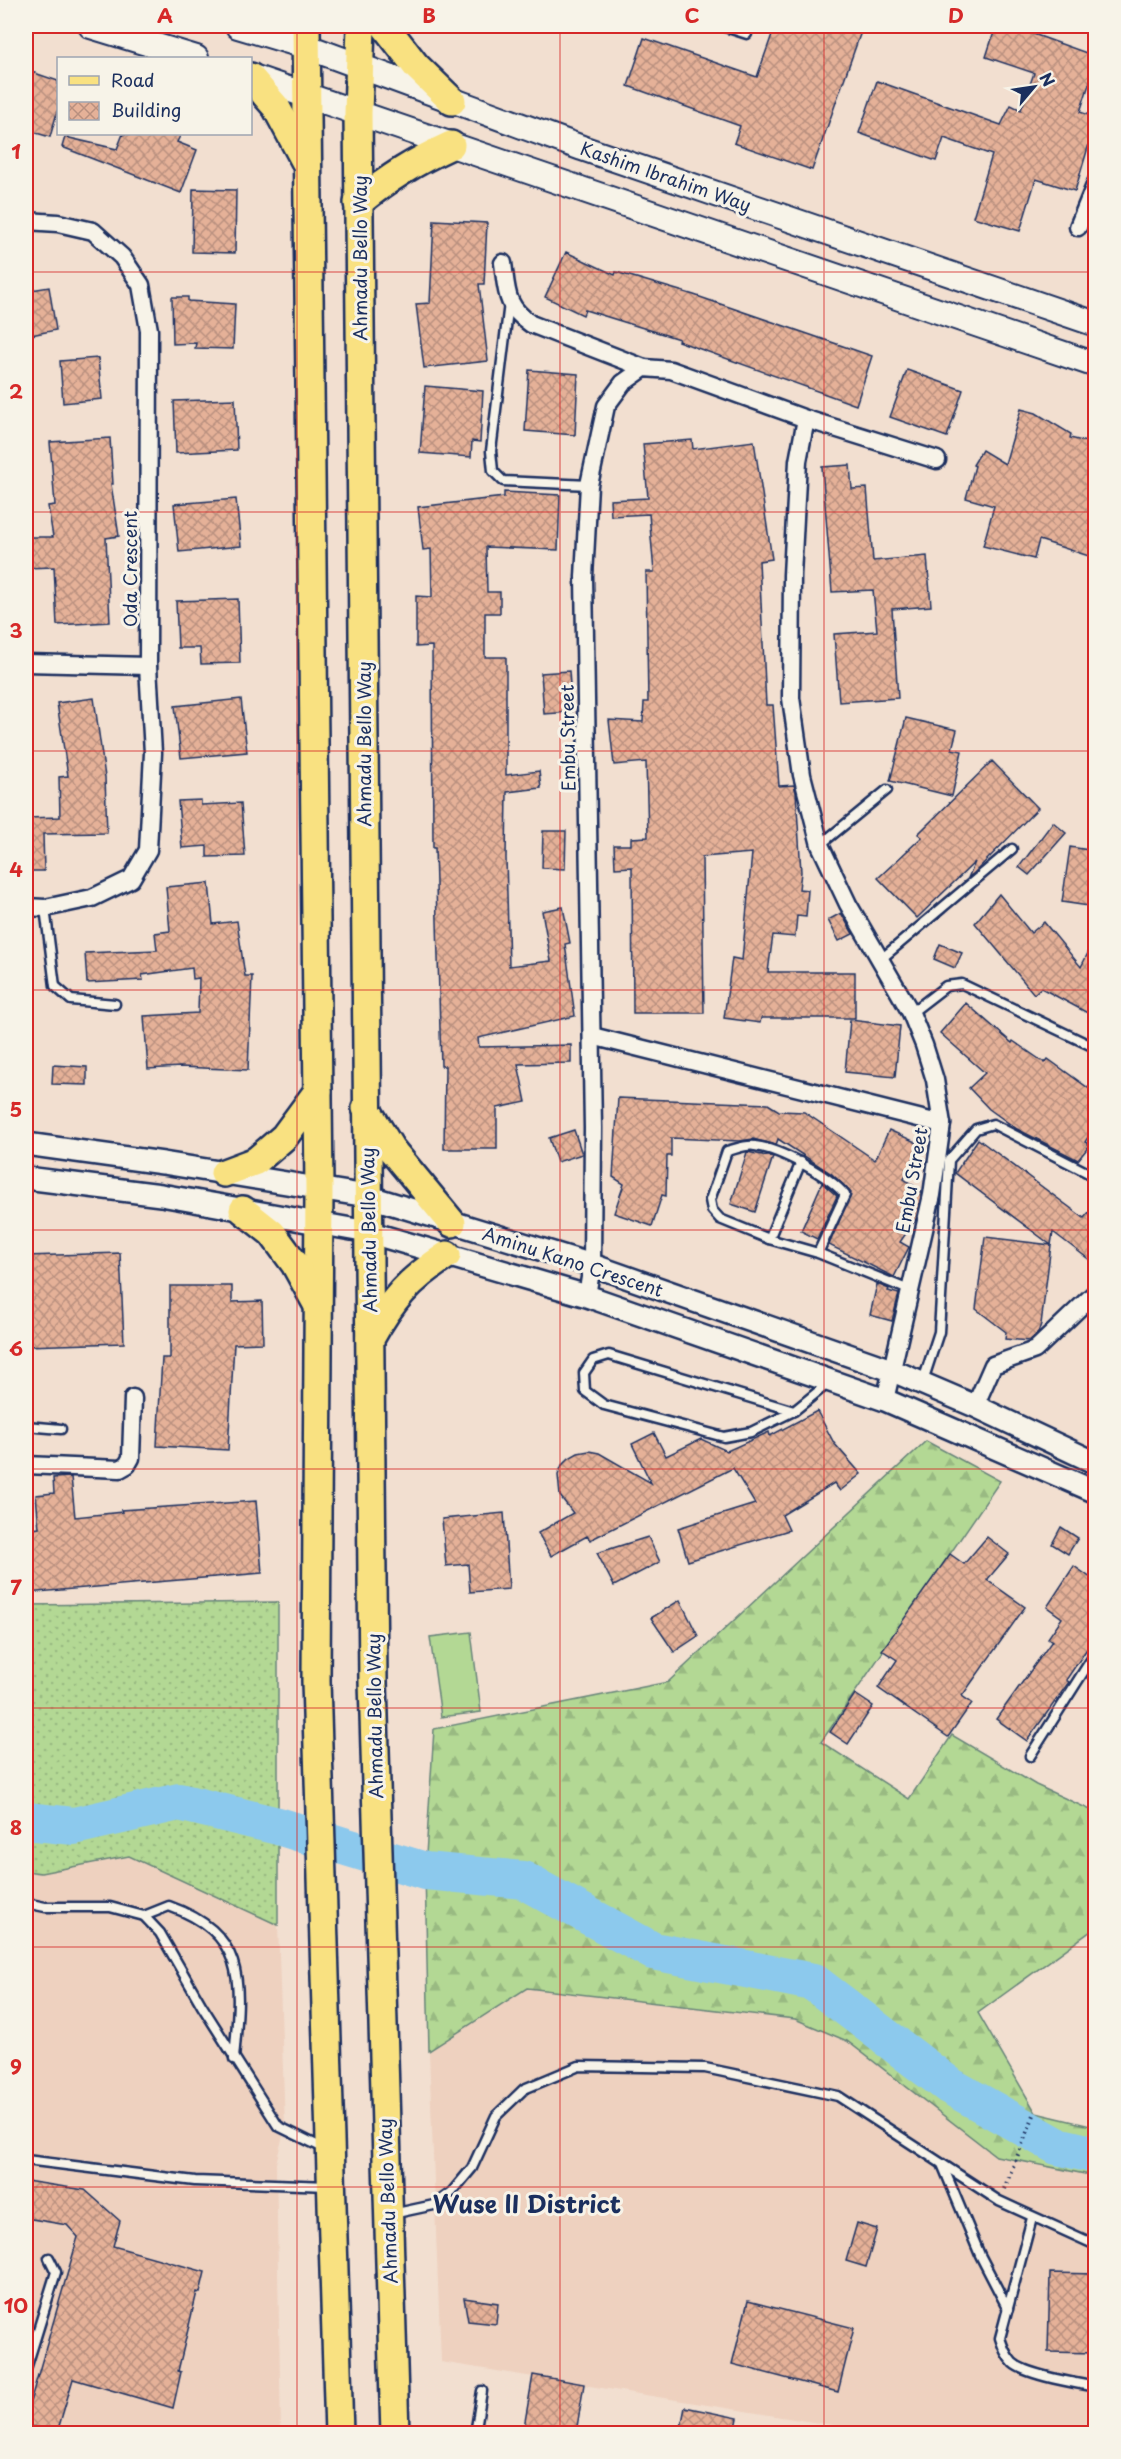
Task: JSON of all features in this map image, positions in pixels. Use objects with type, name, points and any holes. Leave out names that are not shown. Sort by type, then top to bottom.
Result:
[{"type":"main road","points":[[91,26],[193,57]]},
{"type":"main road","name":"Kashim Ibrahim Way","points":[[238,26],[305,36],[360,67],[452,101],[582,148],[1095,324]]},
{"type":"main road","name":"Ahmadu Bello Way","points":[[361,26],[358,203],[373,1681],[395,2433]]},
{"type":"main road","points":[[385,26],[416,66],[452,101]]},
{"type":"main road","points":[[305,36],[319,1188],[316,1681],[339,2433]]},
{"type":"main road","points":[[252,77],[306,93],[358,113],[1095,365]]},
{"type":"main road","points":[[252,78],[276,107],[307,165]]},
{"type":"main road","points":[[358,203],[406,167],[451,145]]},
{"type":"main road","points":[[224,1173],[256,1161],[284,1137],[318,1091]]},
{"type":"main road","points":[[366,1108],[391,1149],[452,1223]]},
{"type":"main road","points":[[243,1210],[272,1233],[295,1264],[318,1305]]},
{"type":"main road","points":[[369,1340],[386,1309],[394,1300],[418,1274],[447,1255]]},
{"type":"street","points":[[1078,227],[1095,183]]},
{"type":"street","name":"Oda Crescent","points":[[26,221],[58,223],[93,231],[122,258],[141,285],[149,330],[148,666],[153,753],[148,850],[131,879],[92,898],[45,908],[26,908]]},
{"type":"street","points":[[503,263],[509,303],[517,314],[531,324],[644,368],[671,370],[806,419],[937,460]]},
{"type":"street","name":"Embu Street","points":[[587,1296],[592,1265],[592,1036],[584,577],[588,485],[606,406],[623,383],[644,368]]},
{"type":"street","name":"Embu Street","points":[[806,419],[798,461],[794,529],[791,698],[802,775],[820,845],[848,904],[911,1013],[935,1080],[942,1124],[932,1195],[885,1400]]},
{"type":"street","points":[[26,663],[148,666]]},
{"type":"street","points":[[592,1036],[942,1124]]},
{"type":"street","name":"Aminu Kano Crescent","points":[[26,1144],[367,1196],[592,1265],[891,1370],[975,1406],[1095,1463]]},
{"type":"street","name":"Aminu Kano Crescent","points":[[26,1178],[161,1195],[368,1232],[587,1296],[885,1400],[1095,1492]]},
{"type":"street","points":[[975,1406],[993,1365],[1035,1350],[1095,1292]]},
{"type":"street","points":[[26,1465],[120,1469],[127,1465],[131,1458],[133,1398]]},
{"type":"lane","points":[[722,26],[747,34]]},
{"type":"lane","points":[[509,303],[491,451],[493,471],[503,481],[588,485]]},
{"type":"lane","points":[[820,845],[887,790]]},
{"type":"lane","points":[[880,960],[1012,849]]},
{"type":"lane","points":[[45,908],[55,986],[71,1000],[115,1004]]},
{"type":"lane","points":[[911,1013],[946,986],[962,984],[1095,1048]]},
{"type":"lane","points":[[922,1384],[939,1332],[949,1160],[976,1129],[993,1124],[1095,1177]]},
{"type":"lane","points":[[818,1253],[845,1196],[839,1188],[801,1162],[754,1145],[727,1151],[710,1200],[712,1210],[720,1219],[769,1239],[818,1253],[909,1290]]},
{"type":"lane","points":[[769,1239],[801,1162]]},
{"type":"lane","points":[[794,1411],[609,1355],[593,1360],[584,1373],[585,1391],[604,1405],[724,1437],[751,1432],[794,1411],[831,1381]]},
{"type":"lane","points":[[26,1426],[61,1430]]},
{"type":"lane","points":[[1030,1756],[1095,1652]]},
{"type":"lane","points":[[26,1903],[45,1907],[111,1907],[144,1916],[160,1933],[234,2059],[278,2126],[331,2151]]},
{"type":"lane","points":[[144,1916],[168,1906],[186,1912],[220,1937],[230,1950],[235,1969],[238,2012],[234,2059]]},
{"type":"lane","points":[[387,2214],[434,2205],[452,2192],[472,2168],[496,2116],[524,2090],[579,2066],[705,2068],[838,2096],[999,2201],[1095,2245]]},
{"type":"lane","points":[[26,2160],[195,2181],[332,2186]]},
{"type":"lane","points":[[942,2163],[980,2255],[1008,2309]]},
{"type":"lane","points":[[1032,2218],[1000,2338],[1005,2352],[1014,2364],[1024,2370],[1095,2387]]},
{"type":"lane","points":[[26,2369],[56,2272],[49,2258]]},
{"type":"lane","points":[[475,2433],[482,2391]]},
{"type":"path","points":[[999,2201],[1034,2115]]},
{"type":"shaded area","points":[[129,1856],[278,1925],[285,2127],[276,2163],[281,2433],[26,2434],[26,1871],[41,1873]]},
{"type":"shaded area","points":[[527,1988],[795,2019],[847,2041],[996,2156],[1095,2176],[1095,2433],[881,2433],[441,2362],[429,2051]]},
{"type":"green space","points":[[926,1441],[1000,1481],[821,1742],[909,1799],[952,1735],[1036,1785],[1095,1812],[1095,1928],[978,2013],[1036,2113],[1095,2127],[1095,2176],[996,2156],[847,2041],[795,2019],[527,1988],[429,2051],[425,1871],[434,1729],[668,1682]]},
{"type":"green space","points":[[278,1602],[278,1925],[129,1856],[41,1873],[26,1871],[26,1605]]},
{"type":"green space","points":[[471,1632],[481,1712],[441,1717],[430,1637]]},
{"type":"building","points":[[775,26],[863,26],[812,170],[734,143],[740,126],[628,86],[644,38],[757,77]]},
{"type":"building","points":[[996,26],[1027,26],[1025,31],[1095,56],[1095,66],[1080,112],[1095,117],[1095,124],[1075,191],[1036,179],[1020,231],[973,217],[992,155],[944,138],[936,161],[859,133],[877,81],[1001,125],[1011,105],[1021,110],[1034,73],[986,57]]},
{"type":"building","points":[[26,70],[57,81],[57,112],[50,137],[26,130]]},
{"type":"building","points":[[123,135],[180,135],[177,142],[197,150],[181,193],[62,147],[65,137],[117,149]]},
{"type":"building","points":[[193,189],[236,190],[235,253],[192,252]]},
{"type":"building","points":[[434,220],[487,223],[484,284],[479,284],[488,361],[424,368],[416,304],[430,303]]},
{"type":"building","points":[[566,252],[615,275],[616,272],[694,295],[872,356],[856,405],[678,341],[679,339],[585,310],[583,315],[545,297]]},
{"type":"building","points":[[49,287],[56,330],[26,336],[26,291]]},
{"type":"building","points":[[172,297],[188,297],[188,301],[235,304],[233,349],[195,348],[196,343],[173,344]]},
{"type":"building","points":[[98,358],[102,399],[63,403],[60,361]]},
{"type":"building","points":[[529,370],[578,374],[575,435],[525,431]]},
{"type":"building","points":[[907,370],[963,390],[947,437],[890,417]]},
{"type":"building","points":[[425,386],[483,391],[480,442],[472,441],[471,457],[420,453]]},
{"type":"building","points":[[235,399],[237,450],[176,453],[174,401]]},
{"type":"building","points":[[1021,409],[1036,413],[1071,434],[1070,438],[1095,444],[1095,558],[1039,540],[1034,559],[983,546],[994,506],[966,498],[975,466],[973,465],[982,450],[1005,464]]},
{"type":"building","points":[[110,438],[113,484],[111,484],[119,536],[106,538],[110,622],[57,625],[54,567],[26,568],[26,537],[53,537],[48,506],[55,505],[50,442]]},
{"type":"building","points":[[692,440],[693,449],[754,441],[772,559],[759,561],[766,705],[773,705],[779,786],[794,785],[796,792],[801,872],[799,889],[808,890],[806,917],[797,916],[795,937],[773,935],[768,972],[855,972],[855,1018],[761,1018],[760,1023],[724,1018],[732,958],[742,960],[752,853],[702,857],[704,1013],[633,1013],[632,867],[615,868],[614,845],[631,845],[631,838],[648,837],[646,762],[614,765],[609,720],[643,722],[644,702],[648,702],[646,572],[654,572],[649,514],[611,516],[610,500],[648,498],[643,444]]},
{"type":"building","points":[[850,465],[852,489],[867,488],[873,561],[927,556],[931,606],[892,609],[898,698],[839,702],[834,634],[877,631],[873,590],[832,592],[822,467]]},
{"type":"building","points":[[504,492],[560,495],[558,550],[486,547],[487,592],[500,592],[500,613],[485,613],[485,657],[506,657],[506,775],[539,771],[541,788],[507,792],[509,966],[551,961],[542,911],[563,907],[570,943],[565,944],[575,1016],[478,1038],[479,1047],[571,1045],[571,1063],[518,1064],[526,1102],[497,1108],[497,1149],[444,1149],[445,1066],[441,1066],[435,848],[433,848],[432,646],[416,647],[416,596],[432,597],[431,549],[423,550],[418,507],[504,497]]},
{"type":"building","points":[[236,499],[241,546],[179,552],[174,504]]},
{"type":"building","points":[[238,599],[240,663],[201,664],[200,648],[178,648],[176,601]]},
{"type":"building","points":[[569,671],[572,712],[544,714],[541,673]]},
{"type":"building","points":[[94,698],[105,777],[107,833],[43,834],[44,871],[26,871],[26,818],[60,817],[59,777],[68,776],[57,703]]},
{"type":"building","points":[[241,699],[247,752],[181,758],[175,706]]},
{"type":"building","points":[[906,718],[957,730],[952,749],[962,751],[952,796],[890,781]]},
{"type":"building","points":[[992,761],[1038,808],[974,873],[968,878],[975,862],[917,918],[878,878],[922,837],[918,834]]},
{"type":"building","points":[[201,800],[201,805],[241,803],[245,856],[207,857],[207,846],[182,848],[178,801]]},
{"type":"building","points":[[1053,822],[1066,833],[1029,875],[1019,867]]},
{"type":"building","points":[[543,831],[566,831],[565,869],[542,868]]},
{"type":"building","points":[[1070,847],[1095,851],[1095,907],[1062,902]]},
{"type":"building","points":[[209,883],[213,924],[237,921],[245,976],[252,976],[248,1070],[180,1067],[148,1069],[144,1016],[198,1013],[199,978],[193,979],[192,968],[142,975],[143,980],[87,983],[85,953],[157,950],[155,933],[170,931],[166,887]]},
{"type":"building","points":[[999,894],[1031,933],[1044,922],[1081,967],[1095,939],[1095,1017],[1041,988],[1034,994],[975,923]]},
{"type":"building","points":[[841,913],[853,934],[839,941],[828,920]]},
{"type":"building","points":[[940,944],[962,953],[955,968],[934,959]]},
{"type":"building","points":[[966,1003],[1012,1043],[1013,1041],[1045,1063],[1048,1059],[1095,1093],[1095,1126],[1085,1142],[1090,1145],[1078,1160],[1017,1129],[989,1109],[969,1088],[985,1073],[940,1033]]},
{"type":"building","points":[[850,1020],[900,1026],[895,1077],[845,1072]]},
{"type":"building","points":[[53,1065],[87,1067],[87,1085],[52,1084]]},
{"type":"building","points":[[618,1098],[768,1104],[779,1111],[804,1112],[875,1160],[889,1130],[920,1144],[904,1179],[921,1191],[921,1196],[916,1219],[900,1242],[909,1247],[894,1277],[829,1245],[851,1193],[832,1174],[778,1139],[776,1145],[753,1139],[740,1141],[671,1138],[671,1156],[667,1156],[666,1196],[662,1195],[652,1226],[614,1213],[624,1184],[613,1177]]},
{"type":"building","points":[[574,1130],[582,1154],[557,1162],[549,1138]]},
{"type":"building","points":[[978,1139],[1084,1218],[1095,1205],[1095,1264],[1053,1232],[1051,1245],[955,1173]]},
{"type":"building","points":[[747,1152],[773,1157],[755,1212],[731,1204]]},
{"type":"building","points":[[822,1183],[837,1196],[817,1239],[801,1231]]},
{"type":"building","points":[[985,1237],[1051,1245],[1041,1324],[1038,1333],[1029,1341],[1005,1339],[1006,1332],[976,1309]]},
{"type":"building","points":[[120,1253],[124,1343],[26,1346],[26,1256]]},
{"type":"building","points":[[877,1284],[889,1289],[888,1291],[899,1294],[892,1321],[870,1315]]},
{"type":"building","points":[[170,1286],[232,1286],[232,1302],[262,1301],[263,1343],[234,1344],[228,1450],[157,1446],[162,1358],[170,1358]]},
{"type":"building","points":[[817,1411],[834,1443],[861,1474],[840,1491],[834,1483],[782,1515],[789,1530],[688,1561],[678,1528],[755,1504],[733,1468],[590,1540],[587,1536],[551,1556],[538,1533],[573,1513],[560,1496],[558,1475],[562,1465],[578,1453],[589,1451],[599,1453],[651,1483],[632,1444],[654,1433],[666,1456],[701,1439],[727,1451],[769,1432],[770,1436]]},
{"type":"building","points":[[71,1477],[75,1517],[122,1512],[121,1510],[256,1501],[262,1573],[26,1593],[26,1530],[39,1528],[36,1495],[54,1493],[53,1478]]},
{"type":"building","points":[[504,1513],[509,1589],[470,1592],[468,1564],[446,1566],[442,1519]]},
{"type":"building","points":[[1061,1527],[1078,1538],[1068,1554],[1052,1544]]},
{"type":"building","points":[[648,1537],[660,1562],[614,1586],[597,1553]]},
{"type":"building","points":[[987,1537],[1009,1554],[987,1580],[1025,1607],[962,1696],[972,1703],[948,1737],[878,1688],[897,1660],[882,1650],[950,1554],[964,1564]]},
{"type":"building","points":[[1074,1566],[1095,1581],[1095,1637],[1066,1680],[1069,1682],[1027,1741],[996,1719],[1052,1641],[1048,1638],[1062,1618],[1047,1607]]},
{"type":"building","points":[[680,1600],[698,1636],[674,1652],[651,1618]]},
{"type":"building","points":[[855,1694],[873,1706],[848,1744],[830,1732]]},
{"type":"building","points":[[26,2181],[85,2190],[120,2221],[113,2246],[205,2272],[200,2293],[197,2292],[178,2371],[181,2372],[173,2408],[73,2379],[57,2433],[26,2425],[26,2416],[78,2237],[67,2225],[26,2218]]},
{"type":"building","points":[[857,2223],[877,2229],[866,2267],[846,2261]]},
{"type":"building","points":[[1050,2273],[1095,2274],[1095,2353],[1048,2352]]},
{"type":"building","points":[[464,2298],[498,2303],[496,2324],[468,2321]]},
{"type":"building","points":[[748,2301],[854,2328],[838,2392],[732,2364]]},
{"type":"building","points":[[533,2375],[584,2384],[576,2433],[523,2433]]},
{"type":"building","points":[[685,2407],[738,2418],[735,2433],[680,2433]]},
{"type":"waterway","points":[[26,1821],[74,1826],[179,1802],[278,1826],[425,1871],[523,1880],[653,1951],[813,1982],[950,2086],[1057,2146],[1096,2155]]},
{"type":"district","name":"Wuse II District","points":[[527,2203]]}]
